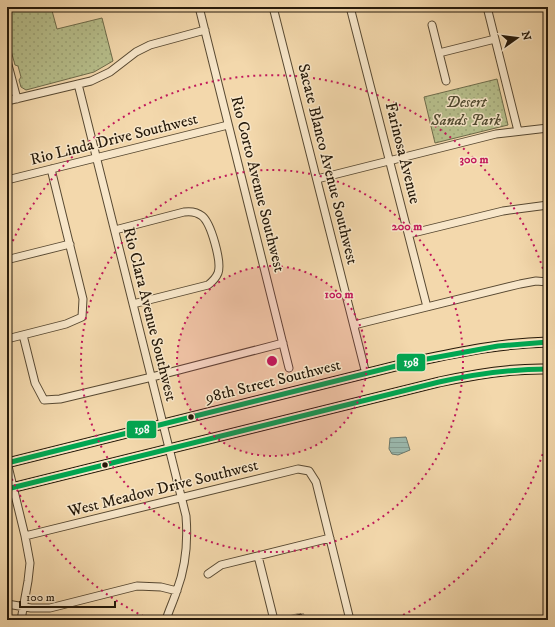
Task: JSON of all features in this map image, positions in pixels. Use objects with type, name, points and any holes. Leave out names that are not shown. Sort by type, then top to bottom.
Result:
[{"type":"main road","name":"98th Street Southwest","points":[[7,463],[416,361],[484,347],[525,342],[548,342]]},
{"type":"main road","points":[[10,489],[439,382],[482,373],[517,369],[548,368]]},
{"type":"street","name":"Rio Corto Avenue Southwest","points":[[199,7],[289,368]]},
{"type":"street","name":"Sacate Blanco Avenue Southwest","points":[[274,7],[366,374]]},
{"type":"street","name":"Farinosa Avenue","points":[[350,7],[427,307]]},
{"type":"street","points":[[487,7],[518,131]]},
{"type":"street","points":[[432,25],[446,82]]},
{"type":"street","points":[[7,102],[91,81],[110,72],[136,52],[150,44],[204,30]]},
{"type":"street","points":[[439,53],[495,39]]},
{"type":"street","points":[[7,61],[17,99]]},
{"type":"street","name":"Rio Clara Avenue Southwest","points":[[78,84],[186,516],[186,554],[177,591],[166,620]]},
{"type":"street","name":"Rio Linda Drive Southwest","points":[[7,180],[228,125]]},
{"type":"street","points":[[317,178],[479,138],[518,131],[548,128]]},
{"type":"street","points":[[7,339],[66,324],[82,317],[83,299],[51,170]]},
{"type":"street","points":[[409,234],[503,211],[548,205]]},
{"type":"street","points":[[115,230],[190,211],[201,215],[206,220],[209,225],[214,244],[219,267],[218,273],[212,282],[203,287],[133,304]]},
{"type":"street","points":[[10,259],[70,244]]},
{"type":"street","points":[[354,325],[520,284],[536,281],[548,282]]},
{"type":"street","points":[[23,335],[35,383],[44,400],[60,399],[283,343]]},
{"type":"street","points":[[7,463],[10,489],[29,552],[30,572],[22,607],[21,620]]},
{"type":"street","name":"West Meadow Drive Southwest","points":[[25,536],[298,469],[309,471],[316,482],[330,538]]},
{"type":"street","points":[[208,574],[221,565],[330,538],[350,620]]},
{"type":"street","points":[[258,556],[274,620]]},
{"type":"street","points":[[7,604],[31,608],[50,608],[137,586],[161,587],[177,591]]},
{"type":"green space","points":[[7,7],[51,7],[57,29],[102,18],[113,61],[94,72],[26,90],[21,87],[19,80],[21,77],[18,66],[15,65],[7,36]]},
{"type":"green space","name":"Desert Sands Park","points":[[497,79],[508,125],[435,143],[424,97]]},
{"type":"water","points":[[406,437],[410,450],[398,455],[392,454],[389,449],[390,438]]},
{"type":"building","points":[[301,614],[303,620],[288,620],[287,618]]},
{"type":"transit line","name":"198","points":[[7,463],[416,361],[498,346],[548,342]]},
{"type":"transit line","name":"198","points":[[7,489],[439,382],[493,372],[548,369]]}]
